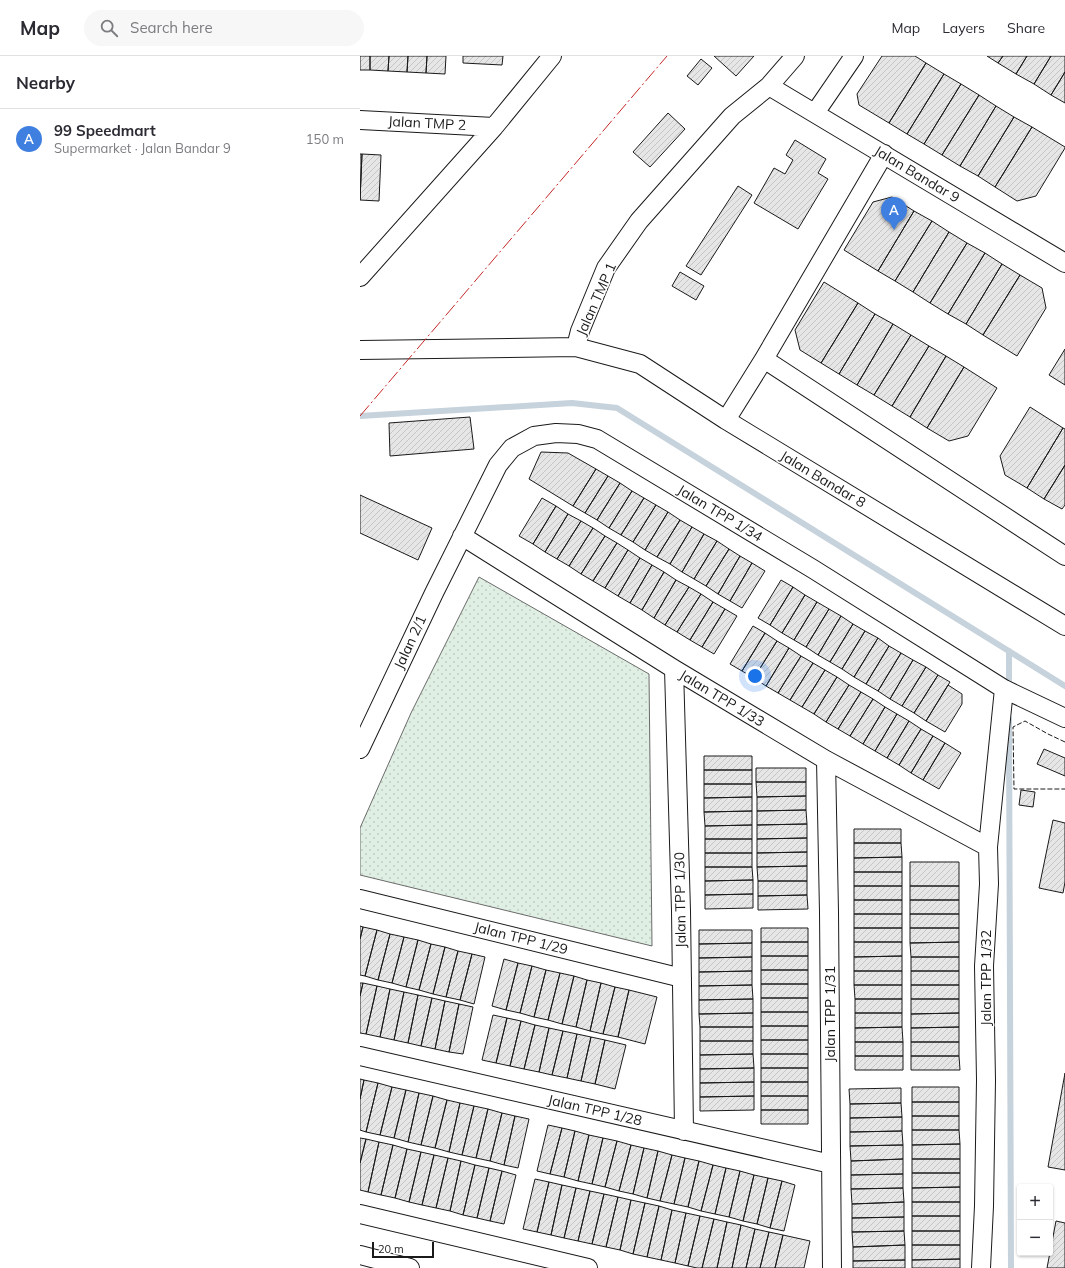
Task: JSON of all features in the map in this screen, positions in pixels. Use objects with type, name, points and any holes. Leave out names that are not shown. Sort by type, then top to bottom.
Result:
[{"type":"street","points":[[361,276],[494,127],[552,56]]},
{"type":"street","name":"Jalan TMP 1","points":[[360,350],[576,347],[580,331],[606,268],[639,222],[732,116],[769,86],[795,56]]},
{"type":"street","points":[[815,113],[854,56]]},
{"type":"street","name":"Jalan Bandar 9","points":[[769,86],[1065,263]]},
{"type":"street","name":"Jalan TMP 2","points":[[360,120],[494,127]]},
{"type":"street","points":[[726,420],[764,360],[884,154]]},
{"type":"street","name":"Jalan Bandar 8","points":[[576,347],[640,364],[726,420],[1065,626]]},
{"type":"street","points":[[764,360],[1065,556]]},
{"type":"street","name":"Jalan TPP 1/34","points":[[462,536],[498,465],[512,448],[534,436],[556,433],[578,434],[597,439],[814,569],[1004,689],[1065,718]]},
{"type":"street","name":"Jalan TPP 1/33","points":[[462,536],[674,670],[826,760],[988,847]]},
{"type":"street","name":"Jalan 2/1","points":[[360,749],[462,536]]},
{"type":"street","name":"Jalan TPP 1/30","points":[[674,670],[682,978],[684,1131]]},
{"type":"street","name":"Jalan TPP 1/32","points":[[981,1268],[984,1206],[986,1080],[984,966],[989,884],[988,847],[1004,689]]},
{"type":"street","name":"Jalan TPP 1/31","points":[[826,760],[832,1268]]},
{"type":"street","name":"Jalan TPP 1/29","points":[[360,899],[682,978]]},
{"type":"street","name":"Jalan TPP 1/28","points":[[360,1056],[831,1164]]},
{"type":"street","points":[[360,1214],[588,1268]]},
{"type":"street","points":[[360,1255],[410,1268]]},
{"type":"green space","points":[[479,577],[649,674],[652,946],[360,875],[360,828],[411,713]]},
{"type":"building","points":[[360,56],[370,56],[370,70],[360,70]]},
{"type":"building","points":[[370,56],[389,56],[388,71],[370,70]]},
{"type":"building","points":[[389,56],[408,56],[407,72],[388,71]]},
{"type":"building","points":[[408,56],[427,56],[426,73],[407,72]]},
{"type":"building","points":[[427,56],[446,56],[445,74],[426,73]]},
{"type":"building","points":[[463,56],[503,56],[502,65],[463,63]]},
{"type":"building","points":[[714,56],[754,56],[736,76]]},
{"type":"building","points":[[882,56],[915,56],[926,63],[889,123],[859,105],[857,94]]},
{"type":"building","points":[[987,56],[1003,56],[998,63]]},
{"type":"building","points":[[1003,56],[1027,56],[1016,74],[998,63]]},
{"type":"building","points":[[1027,56],[1051,56],[1034,84],[1016,74]]},
{"type":"building","points":[[1051,56],[1065,56],[1065,72],[1051,95],[1034,84]]},
{"type":"building","points":[[701,59],[712,68],[698,85],[687,76]]},
{"type":"building","points":[[926,63],[944,74],[907,134],[889,123]]},
{"type":"building","points":[[1065,72],[1065,103],[1051,95]]},
{"type":"building","points":[[944,74],[961,84],[924,144],[907,134]]},
{"type":"building","points":[[961,84],[979,95],[942,155],[924,144]]},
{"type":"building","points":[[979,95],[996,106],[960,166],[942,155]]},
{"type":"building","points":[[996,106],[1014,117],[978,176],[960,166]]},
{"type":"building","points":[[668,113],[685,129],[650,167],[633,152]]},
{"type":"building","points":[[1014,117],[1032,127],[995,187],[978,176]]},
{"type":"building","points":[[1032,127],[1065,148],[1036,196],[1017,201],[995,187]]},
{"type":"building","points":[[795,140],[826,159],[818,173],[828,179],[798,229],[754,203],[774,168],[785,174],[793,160],[786,155]]},
{"type":"building","points":[[360,154],[362,154],[360,200]]},
{"type":"building","points":[[362,154],[381,155],[379,201],[360,200]]},
{"type":"building","points":[[738,186],[752,195],[701,275],[686,266]]},
{"type":"building","points":[[892,197],[914,211],[878,271],[844,250],[873,202]]},
{"type":"building","points":[[914,211],[932,221],[895,281],[878,271]]},
{"type":"building","points":[[932,221],[949,232],[913,292],[895,281]]},
{"type":"building","points":[[949,232],[967,243],[930,303],[913,292]]},
{"type":"building","points":[[967,243],[985,253],[948,314],[930,303]]},
{"type":"building","points":[[985,253],[1002,264],[966,324],[948,314]]},
{"type":"building","points":[[1002,264],[1020,275],[983,335],[966,324]]},
{"type":"building","points":[[680,272],[704,286],[696,300],[672,286]]},
{"type":"building","points":[[1020,275],[1042,288],[1046,308],[1017,356],[983,335]]},
{"type":"building","points":[[824,282],[858,303],[821,363],[800,350],[795,330]]},
{"type":"building","points":[[858,303],[875,314],[839,374],[821,363]]},
{"type":"building","points":[[875,314],[893,324],[857,385],[839,374]]},
{"type":"building","points":[[893,324],[911,335],[874,395],[857,385]]},
{"type":"building","points":[[911,335],[929,346],[892,406],[874,395]]},
{"type":"building","points":[[929,346],[946,356],[910,417],[892,406]]},
{"type":"building","points":[[1065,349],[1065,385],[1049,375]]},
{"type":"building","points":[[946,356],[964,367],[927,428],[910,417]]},
{"type":"building","points":[[964,367],[997,388],[968,436],[949,441],[927,428]]},
{"type":"building","points":[[1030,407],[1063,428],[1027,488],[1005,475],[1000,456]]},
{"type":"building","points":[[470,417],[474,449],[390,456],[389,423]]},
{"type":"building","points":[[1063,428],[1065,429],[1065,465],[1044,499],[1027,488]]},
{"type":"building","points":[[541,452],[568,453],[596,469],[573,506],[529,479]]},
{"type":"building","points":[[1065,465],[1065,505],[1062,509],[1044,499]]},
{"type":"building","points":[[596,469],[608,476],[585,513],[573,506]]},
{"type":"building","points":[[608,476],[620,483],[597,520],[585,513]]},
{"type":"building","points":[[620,483],[632,491],[609,528],[597,520]]},
{"type":"building","points":[[632,491],[644,498],[621,535],[609,528]]},
{"type":"building","points":[[360,495],[432,528],[418,560],[360,533]]},
{"type":"building","points":[[542,498],[556,506],[533,544],[519,536]]},
{"type":"building","points":[[644,498],[656,505],[633,542],[621,535]]},
{"type":"building","points":[[656,505],[668,512],[645,550],[633,542]]},
{"type":"building","points":[[556,506],[568,514],[545,552],[533,544]]},
{"type":"building","points":[[668,512],[680,520],[657,557],[645,550]]},
{"type":"building","points":[[568,514],[581,521],[557,559],[545,552]]},
{"type":"building","points":[[680,520],[692,527],[670,564],[657,557]]},
{"type":"building","points":[[581,521],[593,528],[569,566],[557,559]]},
{"type":"building","points":[[692,527],[704,534],[682,572],[670,564]]},
{"type":"building","points":[[593,528],[605,536],[581,574],[569,566]]},
{"type":"building","points":[[704,534],[717,541],[694,579],[682,572]]},
{"type":"building","points":[[605,536],[617,543],[593,581],[581,574]]},
{"type":"building","points":[[717,541],[729,549],[706,586],[694,579]]},
{"type":"building","points":[[617,543],[628,550],[605,588],[593,581]]},
{"type":"building","points":[[729,549],[740,556],[718,594],[706,586]]},
{"type":"building","points":[[628,550],[640,558],[618,596],[605,588]]},
{"type":"building","points":[[740,556],[752,563],[730,601],[718,594]]},
{"type":"building","points":[[640,558],[652,565],[630,603],[618,596]]},
{"type":"building","points":[[752,563],[765,571],[742,608],[730,601]]},
{"type":"building","points":[[652,565],[664,572],[642,610],[630,603]]},
{"type":"building","points":[[664,572],[676,580],[654,618],[642,610]]},
{"type":"building","points":[[676,580],[689,587],[665,625],[654,618]]},
{"type":"building","points":[[781,580],[793,587],[770,625],[758,618]]},
{"type":"building","points":[[689,587],[701,594],[677,632],[665,625]]},
{"type":"building","points":[[793,587],[805,595],[782,633],[770,625]]},
{"type":"building","points":[[701,594],[713,602],[690,640],[677,632]]},
{"type":"building","points":[[805,595],[817,602],[794,640],[782,633]]},
{"type":"building","points":[[713,602],[725,609],[702,647],[690,640]]},
{"type":"building","points":[[817,602],[829,609],[806,647],[794,640]]},
{"type":"building","points":[[725,609],[737,616],[714,654],[702,647]]},
{"type":"building","points":[[829,609],[841,616],[818,655],[806,647]]},
{"type":"building","points":[[841,616],[853,624],[830,662],[818,655]]},
{"type":"building","points":[[853,624],[865,631],[842,669],[830,662]]},
{"type":"building","points":[[753,626],[765,633],[742,671],[730,664]]},
{"type":"building","points":[[865,631],[878,638],[854,677],[842,669]]},
{"type":"building","points":[[765,633],[777,641],[754,678],[742,671]]},
{"type":"building","points":[[878,638],[889,646],[866,684],[854,677]]},
{"type":"building","points":[[777,641],[789,648],[766,686],[754,678]]},
{"type":"building","points":[[889,646],[901,653],[878,691],[866,684]]},
{"type":"building","points":[[789,648],[801,656],[778,693],[766,686]]},
{"type":"building","points":[[901,653],[913,660],[890,699],[878,691]]},
{"type":"building","points":[[801,656],[813,663],[790,700],[778,693]]},
{"type":"building","points":[[913,660],[926,667],[902,706],[890,699]]},
{"type":"building","points":[[813,663],[825,670],[802,707],[790,700]]},
{"type":"building","points":[[926,667],[938,675],[914,713],[902,706]]},
{"type":"building","points":[[825,670],[837,677],[814,714],[802,707]]},
{"type":"building","points":[[938,675],[950,682],[926,721],[914,713]]},
{"type":"building","points":[[837,677],[849,685],[826,722],[814,714]]},
{"type":"building","points":[[849,685],[861,692],[838,729],[826,722]]},
{"type":"building","points":[[948,685],[962,694],[962,704],[945,732],[926,721]]},
{"type":"building","points":[[861,692],[873,699],[850,736],[838,729]]},
{"type":"building","points":[[873,699],[885,707],[863,744],[850,736]]},
{"type":"building","points":[[885,707],[897,714],[875,751],[863,744]]},
{"type":"building","points":[[897,714],[909,721],[887,758],[875,751]]},
{"type":"building","points":[[909,721],[921,729],[899,765],[887,758]]},
{"type":"building","points":[[921,729],[933,736],[911,773],[899,765]]},
{"type":"building","points":[[933,736],[945,743],[923,780],[911,773]]},
{"type":"building","points":[[945,743],[961,753],[939,789],[923,780]]},
{"type":"building","points":[[1044,749],[1065,758],[1065,776],[1037,764]]},
{"type":"building","points":[[704,756],[752,756],[752,770],[704,770]]},
{"type":"building","points":[[756,768],[806,768],[806,782],[756,782]]},
{"type":"building","points":[[704,770],[752,770],[752,784],[704,784]]},
{"type":"building","points":[[756,782],[806,782],[806,796],[757,797]]},
{"type":"building","points":[[704,784],[752,784],[752,797],[704,798]]},
{"type":"building","points":[[1021,790],[1035,792],[1033,807],[1019,805]]},
{"type":"building","points":[[806,796],[806,810],[757,811],[757,797]]},
{"type":"building","points":[[752,797],[752,811],[704,812],[704,798]]},
{"type":"building","points":[[806,810],[807,824],[757,825],[757,811]]},
{"type":"building","points":[[752,811],[752,825],[705,826],[704,812]]},
{"type":"building","points":[[1053,820],[1065,823],[1065,882],[1063,893],[1039,888]]},
{"type":"building","points":[[807,824],[807,838],[757,839],[757,825]]},
{"type":"building","points":[[752,825],[752,839],[705,839],[705,826]]},
{"type":"building","points":[[854,829],[901,829],[901,843],[854,843]]},
{"type":"building","points":[[807,838],[807,852],[757,853],[757,839]]},
{"type":"building","points":[[705,839],[752,839],[752,853],[705,853]]},
{"type":"building","points":[[854,843],[901,843],[902,857],[854,858]]},
{"type":"building","points":[[807,852],[807,866],[757,867],[757,853]]},
{"type":"building","points":[[705,853],[752,853],[752,867],[705,867]]},
{"type":"building","points":[[902,857],[902,872],[854,872],[854,858]]},
{"type":"building","points":[[910,862],[959,862],[959,886],[910,886]]},
{"type":"building","points":[[807,866],[807,881],[758,881],[757,867]]},
{"type":"building","points":[[705,867],[752,867],[753,880],[705,881]]},
{"type":"building","points":[[854,872],[902,872],[902,886],[854,886]]},
{"type":"building","points":[[753,880],[753,894],[705,895],[705,881]]},
{"type":"building","points":[[758,881],[807,881],[807,895],[758,896]]},
{"type":"building","points":[[854,886],[902,886],[902,900],[854,900]]},
{"type":"building","points":[[910,886],[959,886],[959,900],[910,900]]},
{"type":"building","points":[[753,894],[753,908],[705,909],[705,895]]},
{"type":"building","points":[[807,895],[808,909],[758,910],[758,896]]},
{"type":"building","points":[[854,900],[902,900],[902,914],[854,914]]},
{"type":"building","points":[[910,900],[959,900],[959,914],[910,914]]},
{"type":"building","points":[[854,914],[902,914],[902,928],[854,928]]},
{"type":"building","points":[[910,914],[959,914],[959,928],[910,928]]},
{"type":"building","points":[[360,926],[363,927],[360,939]]},
{"type":"building","points":[[363,927],[377,930],[365,976],[360,975],[360,939]]},
{"type":"building","points":[[761,928],[808,928],[808,942],[761,942]]},
{"type":"building","points":[[854,928],[902,928],[902,942],[854,942]]},
{"type":"building","points":[[910,928],[959,928],[959,942],[910,943]]},
{"type":"building","points":[[377,930],[390,934],[378,980],[365,976]]},
{"type":"building","points":[[699,930],[752,930],[752,943],[699,944]]},
{"type":"building","points":[[390,934],[404,937],[392,983],[378,980]]},
{"type":"building","points":[[404,937],[418,940],[406,987],[392,983]]},
{"type":"building","points":[[418,940],[431,944],[419,990],[406,987]]},
{"type":"building","points":[[761,942],[808,942],[808,956],[761,956]]},
{"type":"building","points":[[854,942],[902,942],[902,956],[854,957]]},
{"type":"building","points":[[959,942],[959,957],[911,957],[910,943]]},
{"type":"building","points":[[752,943],[752,957],[699,958],[699,944]]},
{"type":"building","points":[[431,944],[445,947],[433,994],[419,990]]},
{"type":"building","points":[[445,947],[458,951],[446,997],[433,994]]},
{"type":"building","points":[[458,951],[472,954],[460,1000],[446,997]]},
{"type":"building","points":[[472,954],[485,957],[474,1004],[460,1000]]},
{"type":"building","points":[[761,956],[808,956],[808,970],[761,970]]},
{"type":"building","points":[[902,956],[902,971],[854,971],[854,957]]},
{"type":"building","points":[[752,957],[752,971],[699,972],[699,958]]},
{"type":"building","points":[[911,957],[959,957],[959,971],[911,971]]},
{"type":"building","points":[[504,959],[518,963],[506,1010],[492,1006]]},
{"type":"building","points":[[518,963],[532,966],[520,1013],[506,1010]]},
{"type":"building","points":[[532,966],[546,970],[534,1017],[520,1013]]},
{"type":"building","points":[[546,970],[560,973],[548,1020],[534,1017]]},
{"type":"building","points":[[761,970],[808,970],[808,984],[761,984]]},
{"type":"building","points":[[752,971],[752,985],[699,986],[699,972]]},
{"type":"building","points":[[854,971],[902,971],[902,985],[854,985]]},
{"type":"building","points":[[911,971],[959,971],[959,985],[911,985]]},
{"type":"building","points":[[560,973],[574,976],[562,1024],[548,1020]]},
{"type":"building","points":[[574,976],[587,980],[576,1027],[562,1024]]},
{"type":"building","points":[[587,980],[601,983],[590,1031],[576,1027]]},
{"type":"building","points":[[360,983],[363,983],[360,996]]},
{"type":"building","points":[[363,983],[377,986],[366,1034],[360,1033],[360,996]]},
{"type":"building","points":[[601,983],[615,987],[603,1034],[590,1031]]},
{"type":"building","points":[[761,984],[808,984],[808,998],[761,998]]},
{"type":"building","points":[[752,985],[753,999],[699,1000],[699,986]]},
{"type":"building","points":[[854,985],[902,985],[902,999],[855,999]]},
{"type":"building","points":[[911,985],[959,985],[959,999],[911,999]]},
{"type":"building","points":[[377,986],[390,989],[380,1037],[366,1034]]},
{"type":"building","points":[[615,987],[629,990],[618,1037],[603,1034]]},
{"type":"building","points":[[390,989],[404,992],[394,1040],[380,1037]]},
{"type":"building","points":[[629,990],[657,997],[645,1044],[618,1037]]},
{"type":"building","points":[[404,992],[418,995],[408,1043],[394,1040]]},
{"type":"building","points":[[418,995],[432,998],[421,1046],[408,1043]]},
{"type":"building","points":[[432,998],[445,1001],[435,1049],[421,1046]]},
{"type":"building","points":[[761,998],[808,998],[808,1012],[761,1012]]},
{"type":"building","points":[[753,999],[753,1013],[699,1014],[699,1000]]},
{"type":"building","points":[[855,999],[902,999],[902,1013],[855,1013]]},
{"type":"building","points":[[911,999],[959,999],[959,1013],[911,1014]]},
{"type":"building","points":[[445,1001],[459,1004],[449,1052],[435,1049]]},
{"type":"building","points":[[459,1004],[473,1007],[463,1054],[449,1052]]},
{"type":"building","points":[[761,1012],[808,1012],[808,1026],[761,1026]]},
{"type":"building","points":[[753,1013],[753,1027],[700,1027],[699,1014]]},
{"type":"building","points":[[855,1013],[902,1013],[902,1027],[855,1028]]},
{"type":"building","points":[[959,1013],[959,1027],[911,1028],[911,1014]]},
{"type":"building","points":[[493,1015],[507,1018],[496,1063],[482,1060]]},
{"type":"building","points":[[507,1018],[521,1021],[510,1066],[496,1063]]},
{"type":"building","points":[[521,1021],[535,1025],[524,1069],[510,1066]]},
{"type":"building","points":[[535,1025],[549,1028],[539,1072],[524,1069]]},
{"type":"building","points":[[761,1026],[808,1026],[808,1040],[761,1040]]},
{"type":"building","points":[[700,1027],[753,1027],[753,1041],[700,1041]]},
{"type":"building","points":[[902,1027],[903,1042],[855,1042],[855,1028]]},
{"type":"building","points":[[959,1027],[959,1042],[911,1042],[911,1028]]},
{"type":"building","points":[[549,1028],[563,1031],[552,1075],[539,1072]]},
{"type":"building","points":[[563,1031],[577,1034],[567,1078],[552,1075]]},
{"type":"building","points":[[577,1034],[591,1037],[581,1081],[567,1078]]},
{"type":"building","points":[[591,1037],[605,1040],[595,1084],[581,1081]]},
{"type":"building","points":[[605,1040],[626,1045],[615,1089],[595,1084]]},
{"type":"building","points":[[761,1040],[808,1040],[808,1054],[761,1054]]},
{"type":"building","points":[[700,1041],[753,1041],[753,1054],[700,1055]]},
{"type":"building","points":[[855,1042],[903,1042],[903,1056],[855,1056]]},
{"type":"building","points":[[911,1042],[959,1042],[959,1056],[911,1056]]},
{"type":"building","points":[[753,1054],[754,1068],[700,1069],[700,1055]]},
{"type":"building","points":[[761,1054],[808,1054],[808,1068],[761,1068]]},
{"type":"building","points":[[855,1056],[903,1056],[903,1070],[855,1070]]},
{"type":"building","points":[[911,1056],[959,1056],[960,1070],[911,1070]]},
{"type":"building","points":[[754,1068],[754,1082],[700,1083],[700,1069]]},
{"type":"building","points":[[761,1068],[808,1068],[808,1082],[761,1082]]},
{"type":"building","points":[[1065,1073],[1065,1170],[1048,1167]]},
{"type":"building","points":[[360,1079],[364,1080],[360,1099]]},
{"type":"building","points":[[364,1080],[378,1083],[366,1132],[360,1130],[360,1099]]},
{"type":"building","points":[[754,1082],[754,1096],[700,1097],[700,1083]]},
{"type":"building","points":[[761,1082],[808,1082],[808,1096],[761,1096]]},
{"type":"building","points":[[378,1083],[392,1087],[380,1135],[366,1132]]},
{"type":"building","points":[[392,1087],[406,1090],[394,1138],[380,1135]]},
{"type":"building","points":[[912,1087],[959,1087],[959,1102],[912,1102]]},
{"type":"building","points":[[901,1088],[901,1103],[850,1104],[849,1089]]},
{"type":"building","points":[[406,1090],[419,1093],[408,1142],[394,1138]]},
{"type":"building","points":[[419,1093],[433,1096],[421,1145],[408,1142]]},
{"type":"building","points":[[433,1096],[447,1100],[435,1148],[421,1145]]},
{"type":"building","points":[[754,1096],[754,1110],[700,1111],[700,1097]]},
{"type":"building","points":[[761,1096],[808,1096],[808,1110],[761,1110]]},
{"type":"building","points":[[447,1100],[460,1103],[449,1152],[435,1148]]},
{"type":"building","points":[[912,1102],[959,1102],[959,1116],[912,1116]]},
{"type":"building","points":[[460,1103],[474,1106],[462,1155],[449,1152]]},
{"type":"building","points":[[901,1103],[902,1117],[850,1118],[850,1104]]},
{"type":"building","points":[[474,1106],[488,1109],[476,1158],[462,1155]]},
{"type":"building","points":[[488,1109],[502,1113],[490,1161],[476,1158]]},
{"type":"building","points":[[761,1110],[808,1110],[808,1124],[761,1124]]},
{"type":"building","points":[[502,1113],[515,1116],[504,1165],[490,1161]]},
{"type":"building","points":[[515,1116],[529,1119],[518,1168],[504,1165]]},
{"type":"building","points":[[912,1116],[959,1116],[959,1130],[912,1130]]},
{"type":"building","points":[[902,1117],[902,1131],[850,1132],[850,1118]]},
{"type":"building","points":[[548,1125],[562,1128],[550,1174],[537,1171]]},
{"type":"building","points":[[562,1128],[575,1131],[564,1177],[550,1174]]},
{"type":"building","points":[[912,1130],[959,1130],[960,1144],[912,1145]]},
{"type":"building","points":[[575,1131],[589,1135],[578,1181],[564,1177]]},
{"type":"building","points":[[902,1131],[903,1145],[850,1146],[850,1132]]},
{"type":"building","points":[[589,1135],[603,1138],[592,1184],[578,1181]]},
{"type":"building","points":[[360,1138],[366,1139],[360,1163]]},
{"type":"building","points":[[603,1138],[617,1141],[605,1187],[592,1184]]},
{"type":"building","points":[[366,1139],[379,1142],[368,1192],[360,1190],[360,1163]]},
{"type":"building","points":[[617,1141],[631,1145],[619,1191],[605,1187]]},
{"type":"building","points":[[379,1142],[393,1145],[381,1195],[368,1192]]},
{"type":"building","points":[[960,1144],[960,1159],[912,1159],[912,1145]]},
{"type":"building","points":[[393,1145],[407,1149],[395,1198],[381,1195]]},
{"type":"building","points":[[631,1145],[644,1148],[633,1194],[619,1191]]},
{"type":"building","points":[[903,1145],[903,1159],[851,1161],[850,1146]]},
{"type":"building","points":[[644,1148],[658,1151],[647,1198],[633,1194]]},
{"type":"building","points":[[407,1149],[421,1152],[409,1202],[395,1198]]},
{"type":"building","points":[[658,1151],[672,1155],[660,1201],[647,1198]]},
{"type":"building","points":[[421,1152],[434,1155],[422,1205],[409,1202]]},
{"type":"building","points":[[434,1155],[448,1158],[436,1208],[422,1205]]},
{"type":"building","points":[[672,1155],[685,1158],[674,1204],[660,1201]]},
{"type":"building","points":[[448,1158],[461,1161],[450,1211],[436,1208]]},
{"type":"building","points":[[685,1158],[699,1161],[688,1207],[674,1204]]},
{"type":"building","points":[[903,1159],[903,1174],[851,1175],[851,1161]]},
{"type":"building","points":[[912,1159],[960,1159],[960,1173],[912,1173]]},
{"type":"building","points":[[461,1161],[475,1165],[463,1215],[450,1211]]},
{"type":"building","points":[[699,1161],[713,1165],[701,1211],[688,1207]]},
{"type":"building","points":[[475,1165],[489,1168],[477,1218],[463,1215]]},
{"type":"building","points":[[713,1165],[726,1168],[715,1214],[701,1211]]},
{"type":"building","points":[[489,1168],[502,1171],[490,1221],[477,1218]]},
{"type":"building","points":[[726,1168],[740,1171],[729,1217],[715,1214]]},
{"type":"building","points":[[502,1171],[516,1175],[504,1224],[490,1221]]},
{"type":"building","points":[[740,1171],[754,1175],[743,1221],[729,1217]]},
{"type":"building","points":[[912,1173],[960,1173],[960,1187],[912,1188]]},
{"type":"building","points":[[903,1174],[903,1188],[851,1189],[851,1175]]},
{"type":"building","points":[[754,1175],[768,1178],[757,1224],[743,1221]]},
{"type":"building","points":[[768,1178],[782,1181],[770,1228],[757,1224]]},
{"type":"building","points":[[535,1179],[549,1182],[537,1232],[523,1229]]},
{"type":"building","points":[[782,1181],[795,1185],[784,1231],[770,1228]]},
{"type":"building","points":[[549,1182],[562,1185],[551,1235],[537,1232]]},
{"type":"building","points":[[562,1185],[576,1188],[564,1238],[551,1235]]},
{"type":"building","points":[[960,1187],[960,1202],[912,1202],[912,1188]]},
{"type":"building","points":[[576,1188],[590,1191],[578,1241],[564,1238]]},
{"type":"building","points":[[903,1188],[904,1202],[852,1204],[851,1189]]},
{"type":"building","points":[[590,1191],[604,1194],[592,1244],[578,1241]]},
{"type":"building","points":[[604,1194],[618,1197],[606,1247],[592,1244]]},
{"type":"building","points":[[618,1197],[631,1200],[620,1250],[606,1247]]},
{"type":"building","points":[[631,1200],[645,1203],[633,1254],[620,1250]]},
{"type":"building","points":[[904,1202],[904,1217],[852,1218],[852,1204]]},
{"type":"building","points":[[912,1202],[960,1202],[960,1216],[912,1216]]},
{"type":"building","points":[[645,1203],[659,1206],[647,1257],[633,1254]]},
{"type":"building","points":[[659,1206],[672,1210],[661,1260],[647,1257]]},
{"type":"building","points":[[672,1210],[686,1213],[675,1263],[661,1260]]},
{"type":"building","points":[[686,1213],[700,1216],[688,1266],[675,1263]]},
{"type":"building","points":[[700,1216],[714,1219],[702,1268],[697,1268],[688,1266]]},
{"type":"building","points":[[912,1216],[960,1216],[960,1231],[912,1231]]},
{"type":"building","points":[[904,1217],[904,1231],[852,1232],[852,1218]]},
{"type":"building","points":[[714,1219],[727,1222],[717,1268],[702,1268]]},
{"type":"building","points":[[1056,1221],[1065,1223],[1065,1268],[1047,1268],[1049,1256],[1053,1256],[1053,1237]]},
{"type":"building","points":[[727,1222],[741,1225],[732,1268],[717,1268]]},
{"type":"building","points":[[741,1225],[755,1229],[746,1268],[732,1268]]},
{"type":"building","points":[[755,1229],[769,1232],[760,1268],[746,1268]]},
{"type":"building","points":[[904,1231],[905,1245],[853,1247],[852,1232]]},
{"type":"building","points":[[912,1231],[960,1231],[960,1245],[912,1245]]},
{"type":"building","points":[[769,1232],[783,1235],[775,1268],[760,1268]]},
{"type":"building","points":[[783,1235],[810,1241],[804,1268],[775,1268]]},
{"type":"building","points":[[905,1245],[905,1260],[853,1261],[853,1247]]},
{"type":"building","points":[[912,1245],[960,1245],[960,1259],[912,1260]]},
{"type":"building","points":[[960,1259],[960,1268],[912,1268],[912,1260]]},
{"type":"building","points":[[905,1260],[905,1268],[853,1268],[853,1261]]},
{"type":"waterway","points":[[360,416],[572,403],[617,408],[1065,686]]},
{"type":"waterway","points":[[1009,651],[1009,690]]},
{"type":"waterway","points":[[1009,719],[1011,1268]]},
{"type":"fence","points":[[1065,742],[1025,721],[1013,727],[1014,789],[1065,789]]},
{"type":"power","points":[[360,416],[667,56]]},
{"type":"place","name":"99 Speedmart","points":[[894,230]]}]
